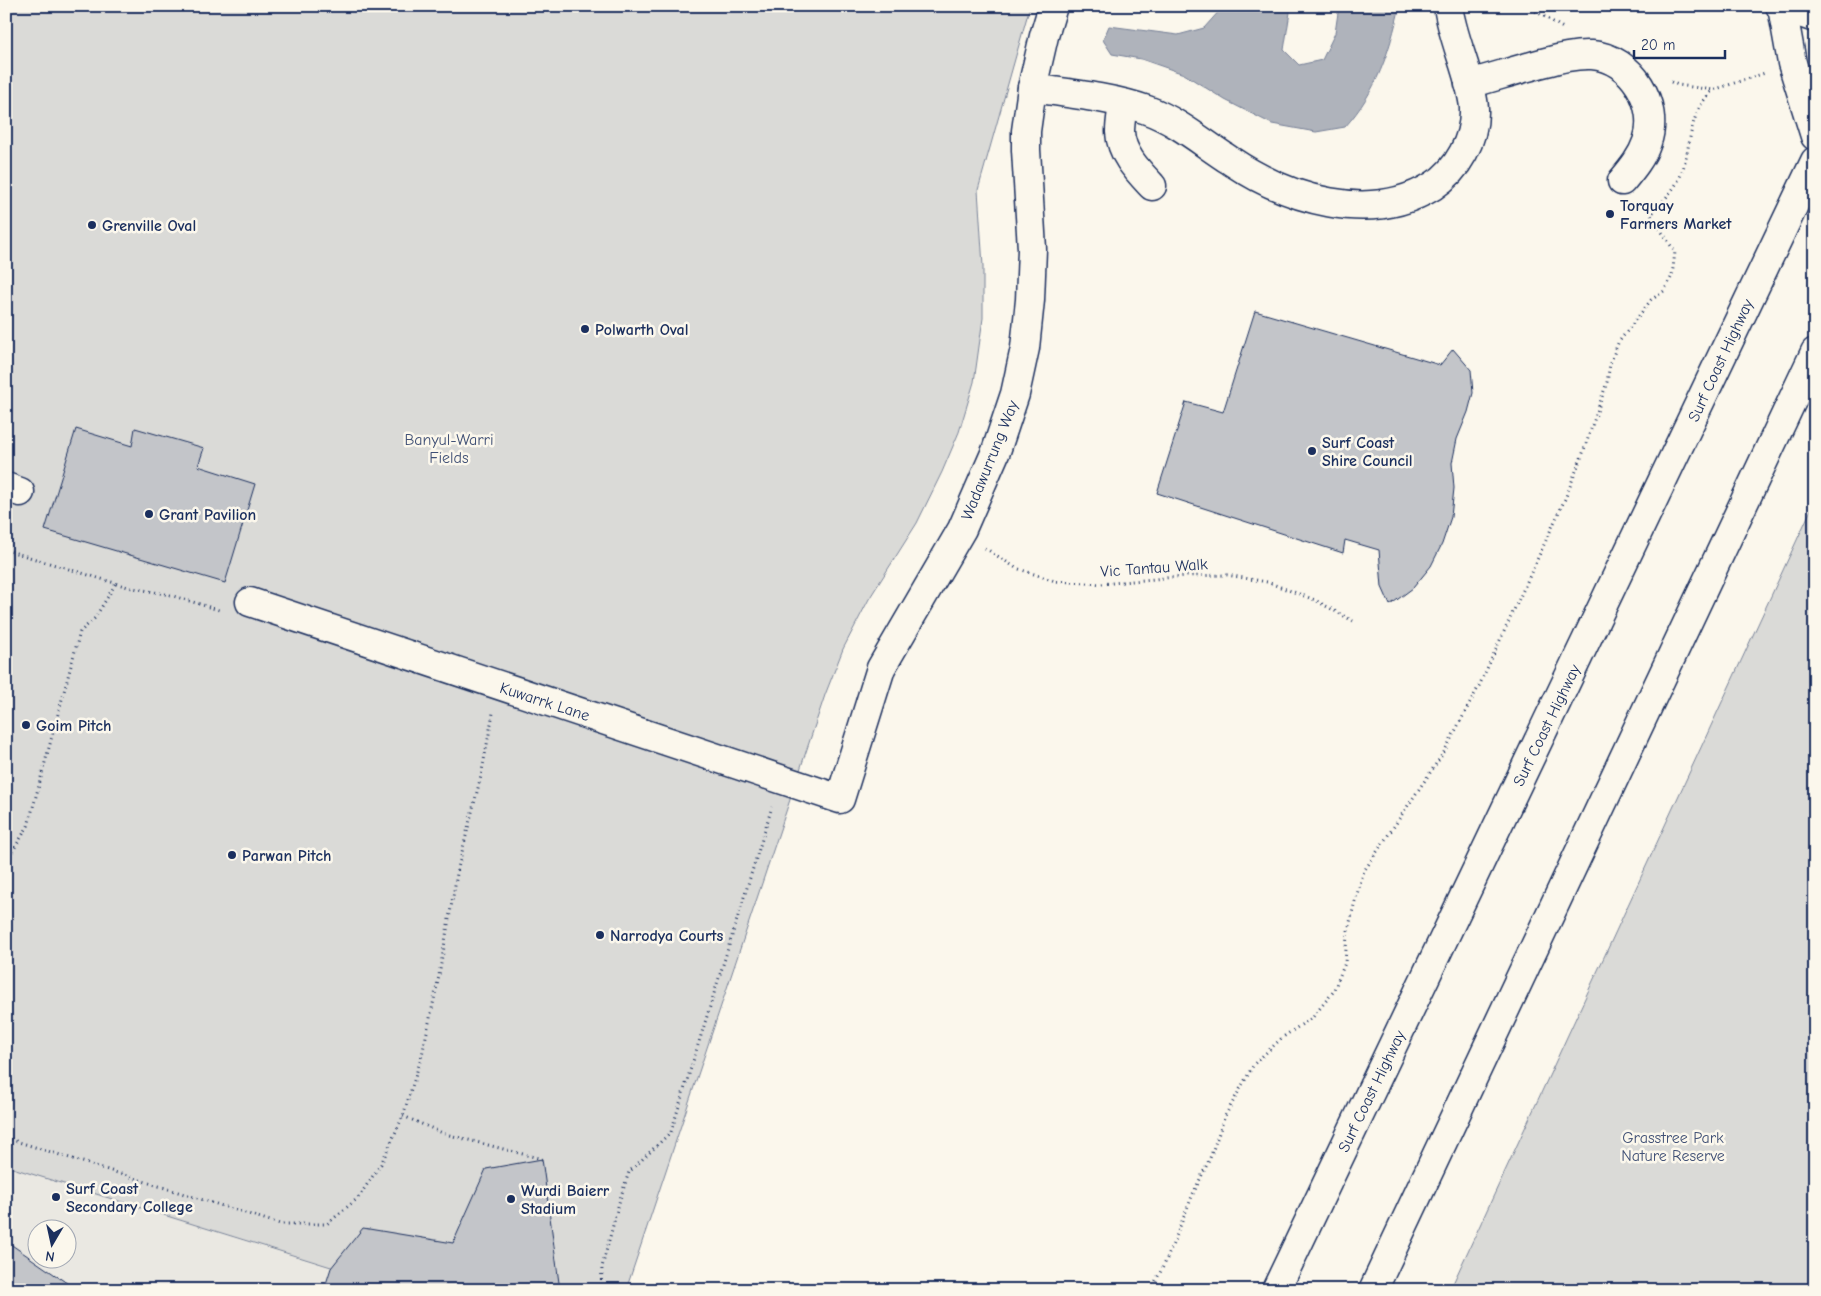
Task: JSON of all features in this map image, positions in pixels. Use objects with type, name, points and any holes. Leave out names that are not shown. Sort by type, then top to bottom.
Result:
[{"type":"main road","name":"Wadawurrung Way","points":[[840,800],[873,688],[881,668],[962,529],[996,451],[1016,394],[1025,348],[1030,300],[1032,249],[1026,131],[1032,88],[1053,6]]},
{"type":"main road","points":[[1815,18],[1781,7],[1792,64],[1815,136]]},
{"type":"main road","points":[[1032,88],[1148,110],[1266,182],[1291,193],[1320,201],[1348,205],[1401,201],[1422,192],[1438,182],[1453,169],[1463,155],[1471,133],[1474,109],[1450,8]]},
{"type":"main road","points":[[1469,84],[1567,56],[1593,55],[1615,62],[1634,77],[1646,96],[1650,120],[1648,142],[1638,162],[1622,181]]},
{"type":"main road","points":[[1123,104],[1120,133],[1125,152],[1136,169],[1152,186]]},
{"type":"main road","name":"Surf Coast Highway","points":[[1276,1290],[1815,161]]},
{"type":"main road","points":[[1373,1290],[1815,352]]},
{"type":"main road","name":"Kuwarrk Lane","points":[[250,602],[840,800]]},
{"type":"path","points":[[1151,1290],[1210,1158],[1225,1116],[1254,1064],[1283,1037],[1313,1017],[1333,992],[1345,963],[1355,901],[1364,871],[1444,752],[1479,686],[1580,462],[1618,344],[1651,300],[1664,291],[1672,276],[1675,252],[1651,215],[1679,179],[1695,115],[1703,99],[1713,90]]},
{"type":"path","name":"Vic Tantau Walk","points":[[962,529],[991,554],[1016,568],[1055,581],[1100,584],[1186,576],[1227,575],[1267,582],[1315,600],[1353,621]]},
{"type":"path","points":[[6,550],[116,583],[170,595],[223,611]]},
{"type":"path","points":[[6,886],[11,854],[28,826],[80,632],[95,618],[116,583]]},
{"type":"path","points":[[6,1138],[280,1224],[327,1224],[358,1198],[381,1164],[403,1116],[422,1055],[438,982],[458,868],[481,776],[495,702],[501,686]]},
{"type":"path","points":[[601,1290],[602,1267],[629,1172],[671,1132],[773,802]]},
{"type":"path","points":[[403,1116],[445,1134],[542,1159]]},
{"type":"shaded area","points":[[1221,6],[1291,6],[1284,50],[1299,65],[1322,60],[1335,33],[1339,6],[1400,6],[1386,55],[1366,100],[1345,127],[1316,132],[1272,124],[1225,100],[1184,74],[1141,59],[1112,54],[1103,40],[1109,26],[1178,35],[1204,28],[1221,9]]},
{"type":"shaded area","name":"Surf Coast Secondary College","points":[[6,1165],[331,1268],[324,1290],[6,1290]]},
{"type":"green space","name":"Banyul-Warri Fields","points":[[6,6],[1030,6],[978,190],[983,266],[983,318],[974,382],[959,432],[917,523],[869,599],[843,649],[825,695],[626,1290],[405,1290],[6,1166]]},
{"type":"green space","name":"Grasstree Park Nature Reserve","points":[[1815,501],[1815,1290],[1450,1290]]},
{"type":"building","name":"Surf Coast Shire Council","points":[[1255,311],[1440,365],[1453,349],[1471,370],[1473,393],[1468,412],[1457,439],[1452,463],[1454,488],[1451,517],[1442,544],[1431,566],[1413,588],[1390,605],[1382,587],[1379,550],[1345,540],[1343,553],[1157,493],[1186,402],[1223,412]]},
{"type":"building","name":"Grant Pavilion","points":[[135,428],[204,448],[198,466],[255,484],[225,583],[45,530],[76,429],[132,446]]},
{"type":"building","name":"Wurdi Baierr Stadium","points":[[542,1159],[560,1290],[324,1290],[331,1268],[363,1228],[453,1243],[486,1169]]},
{"type":"building","points":[[6,1241],[28,1256],[28,1268],[45,1268],[77,1290],[6,1290]]},
{"type":"place","name":"Torquay Farmers Market","points":[[1610,214]]},
{"type":"place","name":"Grenville Oval","points":[[92,225]]},
{"type":"place","name":"Polwarth Oval","points":[[585,329]]},
{"type":"place","name":"Surf Coast Shire Council","points":[[1312,451]]},
{"type":"place","name":"Grant Pavilion","points":[[149,514]]},
{"type":"place","name":"Goim Pitch","points":[[26,725]]},
{"type":"place","name":"Parwan Pitch","points":[[232,855]]},
{"type":"place","name":"Narrodya Courts","points":[[600,935]]},
{"type":"place","name":"Surf Coast Secondary College","points":[[56,1197]]},
{"type":"place","name":"Wurdi Baierr Stadium","points":[[511,1199]]}]
